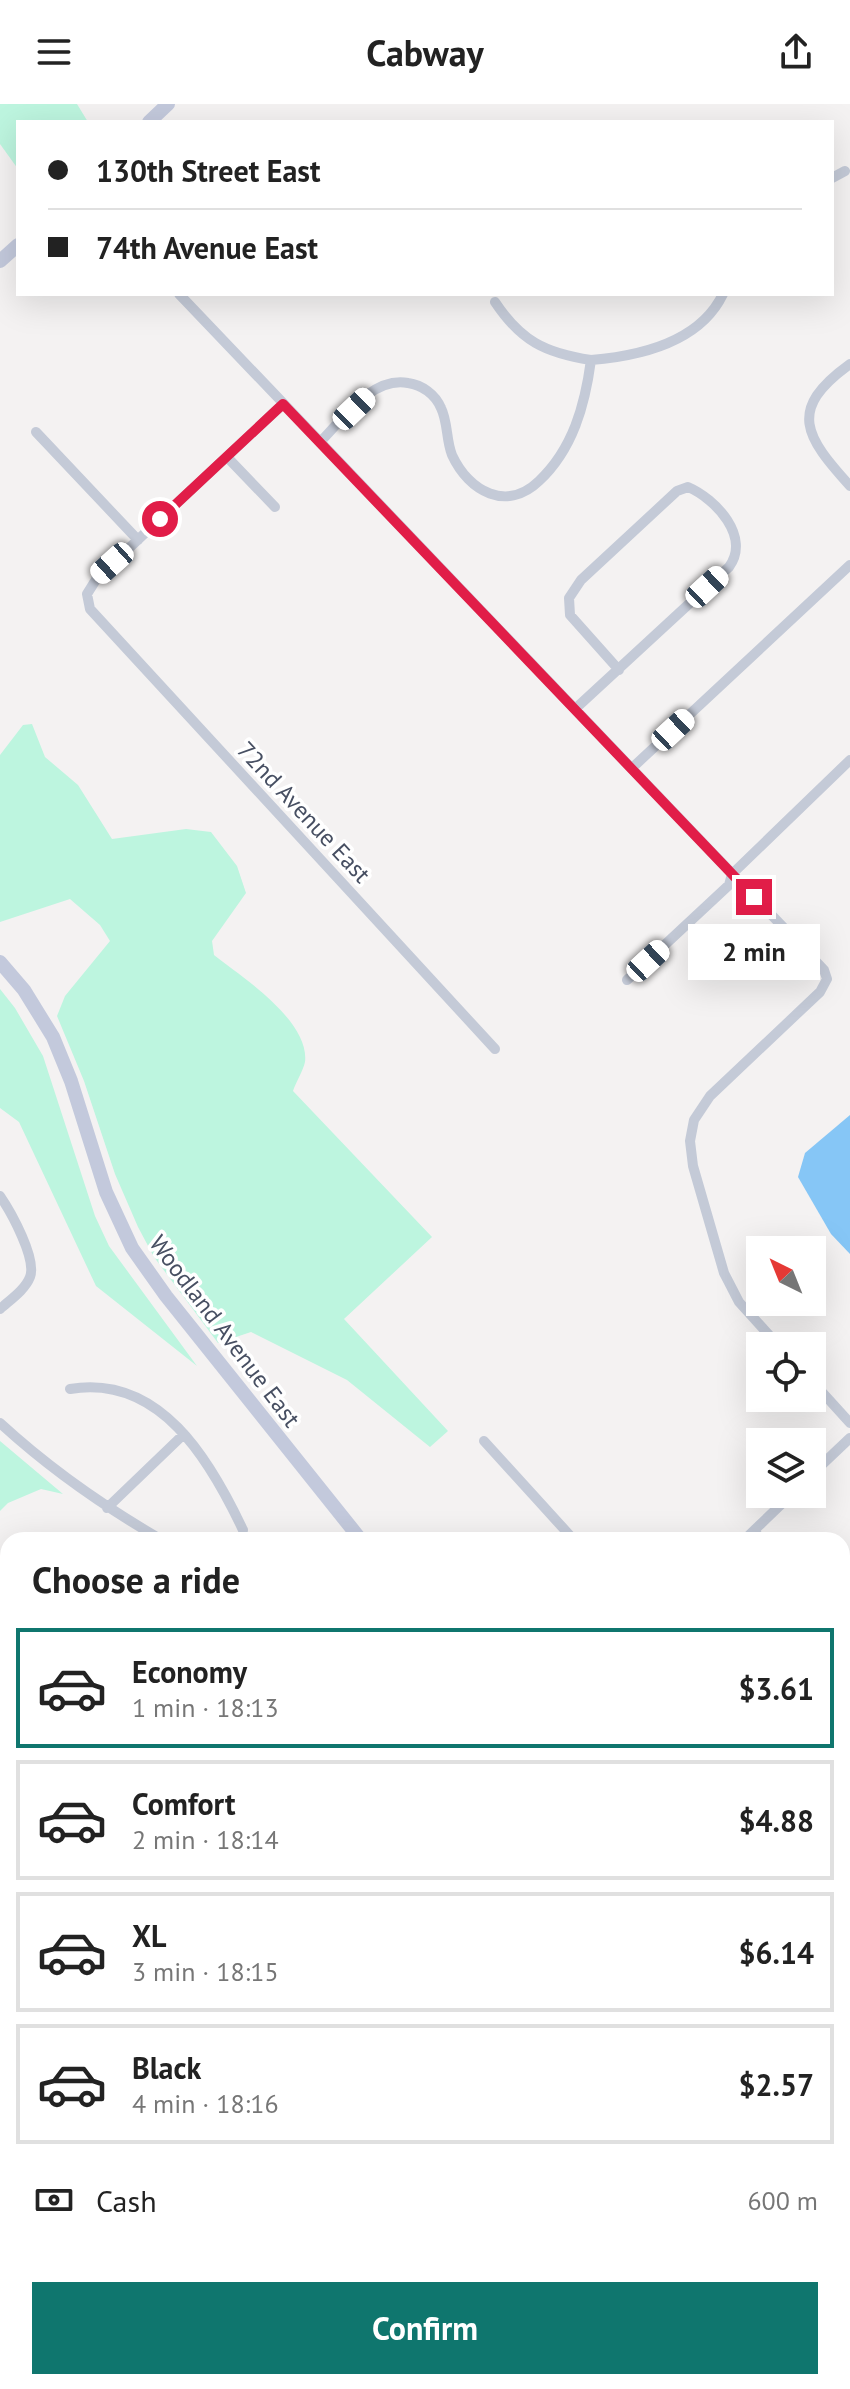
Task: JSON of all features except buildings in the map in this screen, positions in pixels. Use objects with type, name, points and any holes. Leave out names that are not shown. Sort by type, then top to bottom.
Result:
[{"type":"street","points":[[151,120],[168,104]]},
{"type":"street","points":[[834,177],[845,171]]},
{"type":"street","points":[[0,261],[16,247]]},
{"type":"street","points":[[181,296],[824,970],[827,979],[820,992],[710,1096],[694,1120],[690,1141],[693,1166],[724,1273],[739,1302],[766,1332]]},
{"type":"street","points":[[495,302],[526,338],[544,350],[591,360],[620,358],[662,346],[707,318],[722,296]]},
{"type":"street","points":[[321,441],[379,386],[398,382],[412,384],[431,394],[440,406],[453,457],[471,480],[489,494],[506,497],[522,493],[537,483],[561,454],[577,423],[591,360]]},
{"type":"street","points":[[850,364],[820,391],[809,422],[818,450],[850,486]]},
{"type":"street","points":[[36,432],[138,540],[283,404]]},
{"type":"street","points":[[227,457],[275,507]]},
{"type":"street","points":[[575,709],[619,670],[729,567],[738,548],[737,538],[728,522],[703,496],[688,487],[682,488],[572,590],[568,606],[570,615],[619,670]]},
{"type":"street","name":"72nd Avenue East","points":[[138,540],[97,578],[87,600],[93,614],[495,1049]]},
{"type":"street","points":[[632,768],[850,565]]},
{"type":"street","points":[[627,980],[729,885],[732,874],[850,760]]},
{"type":"street","name":"Woodland Avenue East","points":[[0,962],[24,990],[53,1037],[71,1081],[106,1192],[132,1248],[350,1532]]},
{"type":"street","points":[[0,1196],[16,1224],[32,1270],[29,1281],[0,1309]]},
{"type":"street","points":[[70,1389],[89,1386],[116,1389],[152,1409],[184,1434],[216,1476],[243,1530]]},
{"type":"street","points":[[826,1396],[850,1423]]},
{"type":"street","points":[[0,1423],[56,1473],[148,1532]]},
{"type":"street","points":[[107,1508],[184,1434]]},
{"type":"street","points":[[826,1461],[850,1438]]},
{"type":"street","points":[[484,1441],[567,1532]]},
{"type":"street","points":[[754,1531],[778,1508]]},
{"type":"street","points":[[0,2282],[0,2324]]},
{"type":"green space","points":[[0,104],[77,104],[87,120],[16,120],[16,166],[0,144]]},
{"type":"green space","points":[[32,724],[45,757],[78,785],[112,839],[186,829],[211,832],[237,866],[246,893],[212,941],[214,955],[272,1001],[297,1031],[304,1047],[305,1062],[293,1091],[432,1237],[344,1319],[448,1431],[430,1447],[347,1380],[251,1332],[218,1343],[154,1257],[115,1174],[84,1081],[57,1016],[65,996],[110,941],[100,925],[70,899],[0,922],[0,755],[23,725]]},
{"type":"green space","points":[[0,989],[43,1056],[95,1216],[109,1246],[197,1366],[96,1286],[19,1122],[0,1108]]},
{"type":"green space","points":[[0,1441],[63,1494],[41,1489],[8,1503],[0,1511]]},
{"type":"water","points":[[850,1115],[850,1254],[831,1234],[798,1177],[805,1153]]},
{"type":"route","points":[[160,519],[283,404],[754,897]]}]
